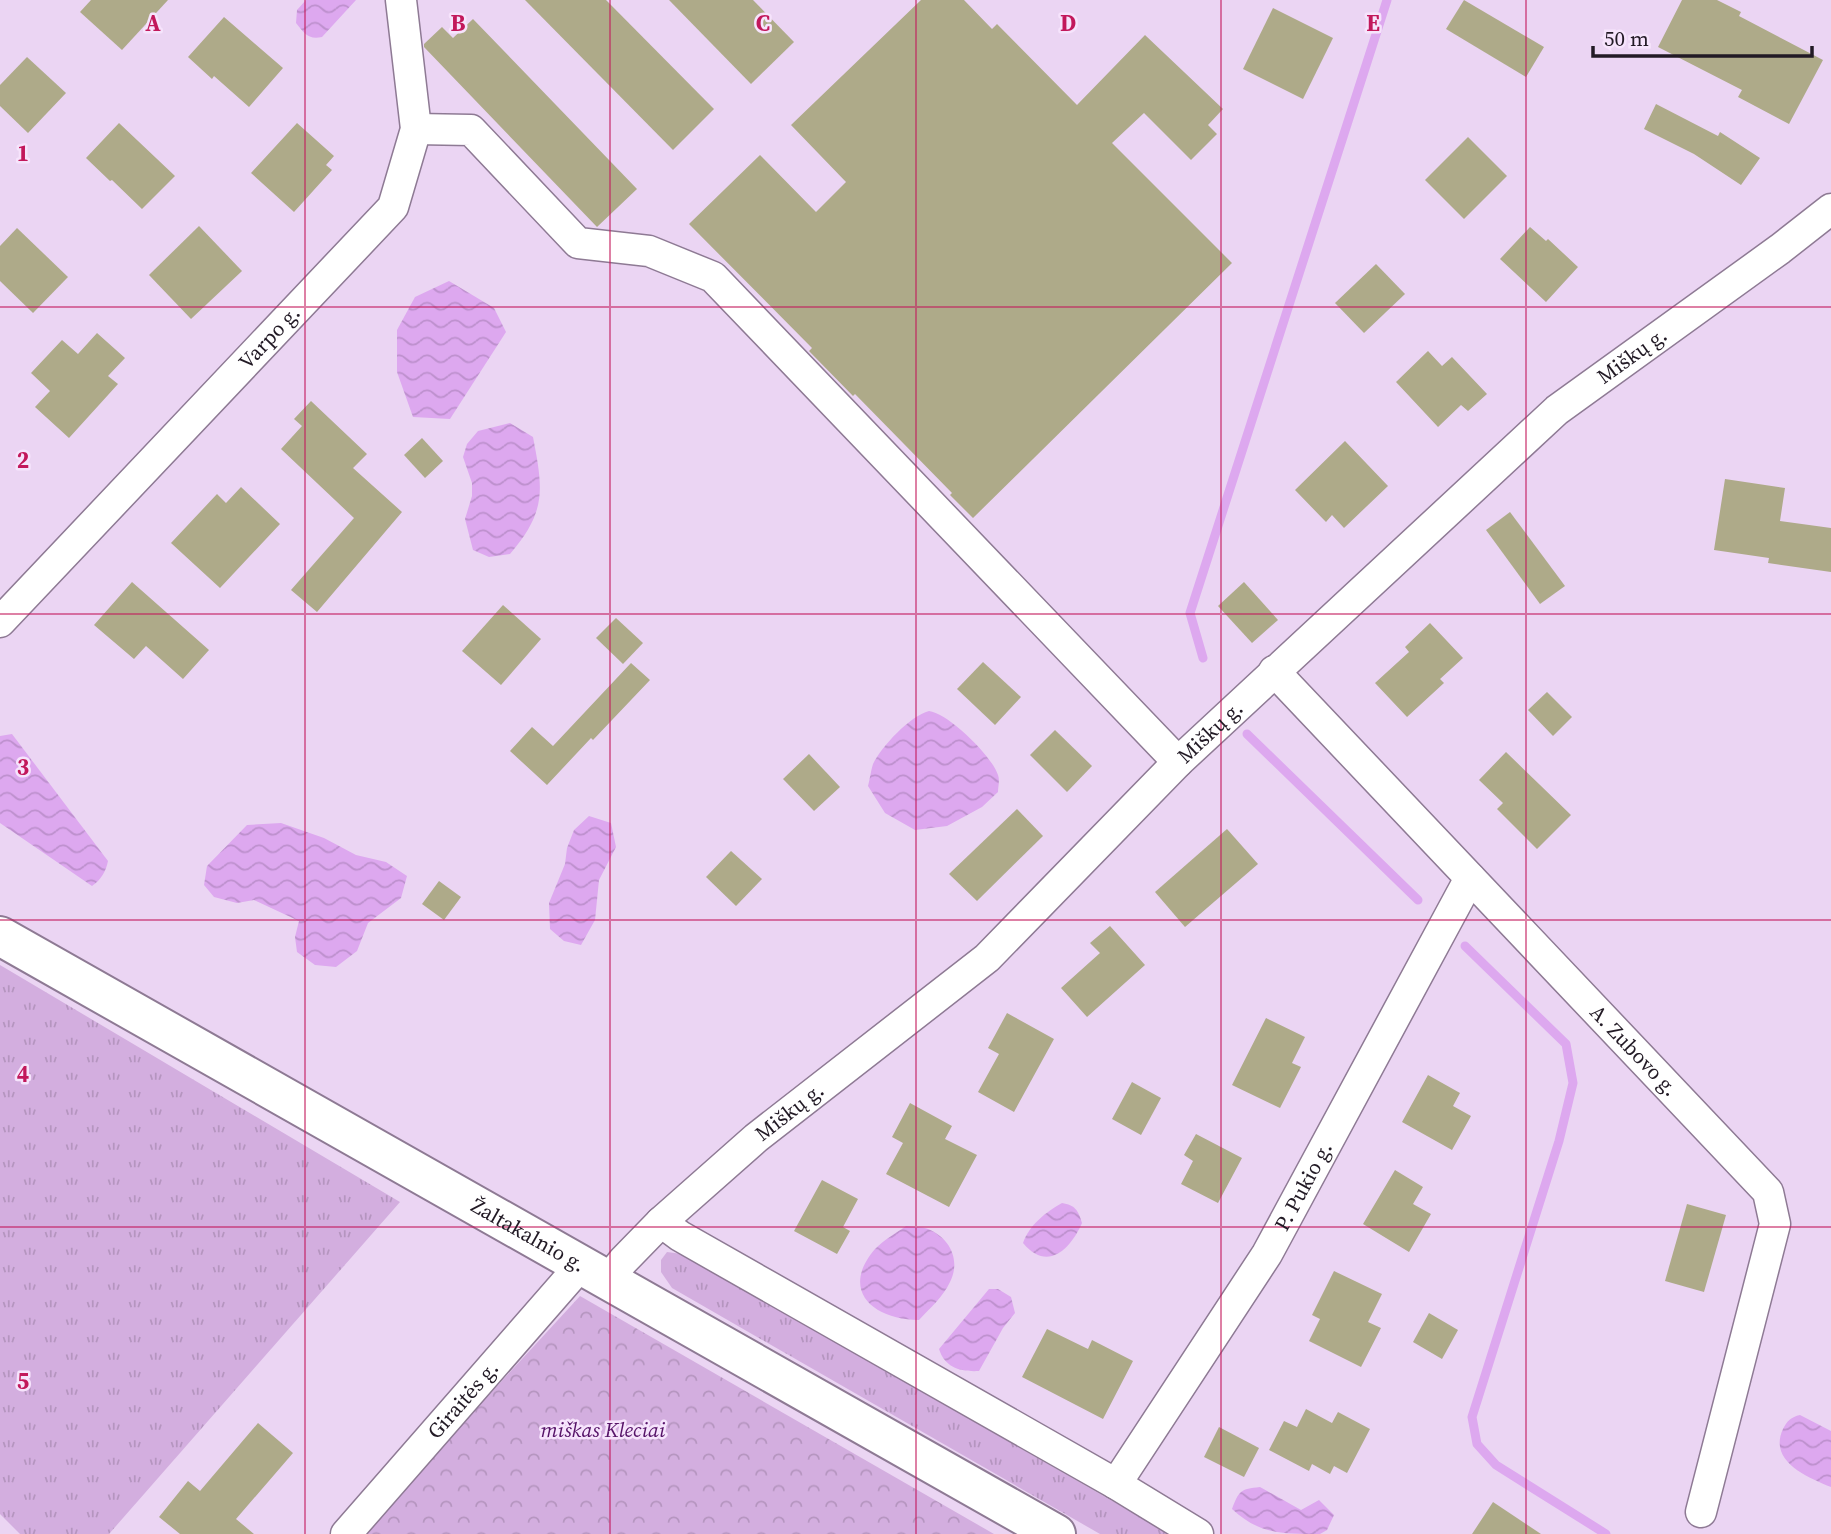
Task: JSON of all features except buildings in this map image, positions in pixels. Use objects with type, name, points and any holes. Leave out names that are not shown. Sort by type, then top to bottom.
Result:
[{"type":"main road","name":"Žaltakalnio g.","points":[[0,936],[1056,1534]]},
{"type":"street","name":"Varpo g.","points":[[0,622],[393,207],[416,130],[401,0]]},
{"type":"street","points":[[416,130],[471,130],[578,243],[649,251],[713,277],[1178,762]]},
{"type":"street","name":"Miškų g.","points":[[595,1273],[623,1261],[661,1222],[756,1138],[986,958],[1178,762],[1557,410],[1831,209]]},
{"type":"street","name":"A. Zubovo g.","points":[[1274,671],[1768,1192],[1775,1224],[1701,1512]]},
{"type":"street","name":"P. Pukio g.","points":[[1116,1484],[1267,1254],[1470,878]]},
{"type":"street","points":[[661,1222],[692,1243],[1116,1484],[1198,1534]]},
{"type":"street","name":"Giraitės g.","points":[[346,1534],[595,1273]]},
{"type":"green space","points":[[0,965],[400,1202],[109,1534],[20,1534],[0,1514]]},
{"type":"green space","points":[[667,1252],[682,1254],[1170,1534],[1100,1534],[672,1288],[661,1272],[661,1260]]},
{"type":"green space","name":"miškas Kleciai","points":[[580,1296],[994,1534],[361,1534]]},
{"type":"water","points":[[306,0],[356,0],[322,37],[317,38],[307,35],[296,23],[297,10]]},
{"type":"water","points":[[449,281],[494,308],[506,332],[450,419],[413,417],[397,372],[397,330],[415,297]]},
{"type":"water","points":[[510,423],[533,437],[539,471],[539,499],[531,525],[510,554],[489,557],[473,550],[465,519],[472,496],[472,483],[463,457],[467,444],[478,431]]},
{"type":"water","points":[[929,711],[958,727],[987,757],[998,775],[998,792],[982,807],[947,826],[915,830],[885,813],[868,786],[873,764],[883,749],[905,725]]},
{"type":"water","points":[[12,734],[108,861],[103,875],[92,886],[0,823],[0,736]]},
{"type":"water","points":[[589,816],[611,823],[616,847],[599,880],[595,920],[581,945],[564,941],[550,929],[549,903],[565,864],[567,848],[574,830]]},
{"type":"water","points":[[281,823],[324,838],[356,855],[386,862],[407,876],[401,898],[368,923],[357,951],[336,967],[315,965],[297,952],[295,937],[299,921],[254,900],[237,903],[214,897],[204,885],[207,866],[247,825]]},
{"type":"water","points":[[1062,1203],[1075,1209],[1082,1223],[1072,1241],[1058,1254],[1041,1256],[1032,1252],[1023,1243],[1029,1230],[1044,1215]]},
{"type":"water","points":[[906,1226],[926,1228],[936,1233],[948,1244],[954,1258],[953,1274],[947,1287],[919,1320],[903,1319],[876,1309],[861,1290],[860,1278],[875,1249]]},
{"type":"water","points":[[989,1289],[998,1289],[1011,1297],[1015,1313],[1003,1328],[979,1371],[954,1368],[945,1361],[939,1349]]},
{"type":"water","points":[[1800,1415],[1831,1431],[1831,1487],[1801,1473],[1785,1459],[1781,1450],[1783,1429],[1792,1418]]},
{"type":"water","points":[[1260,1487],[1301,1510],[1319,1500],[1334,1515],[1327,1530],[1320,1534],[1272,1531],[1261,1528],[1232,1509],[1241,1492]]},
{"type":"waterway","points":[[1203,658],[1190,613],[1387,0]]},
{"type":"waterway","points":[[1247,734],[1418,900]]},
{"type":"waterway","points":[[1465,946],[1566,1044],[1573,1083],[1559,1141],[1472,1417],[1477,1444],[1496,1465],[1606,1534]]}]
